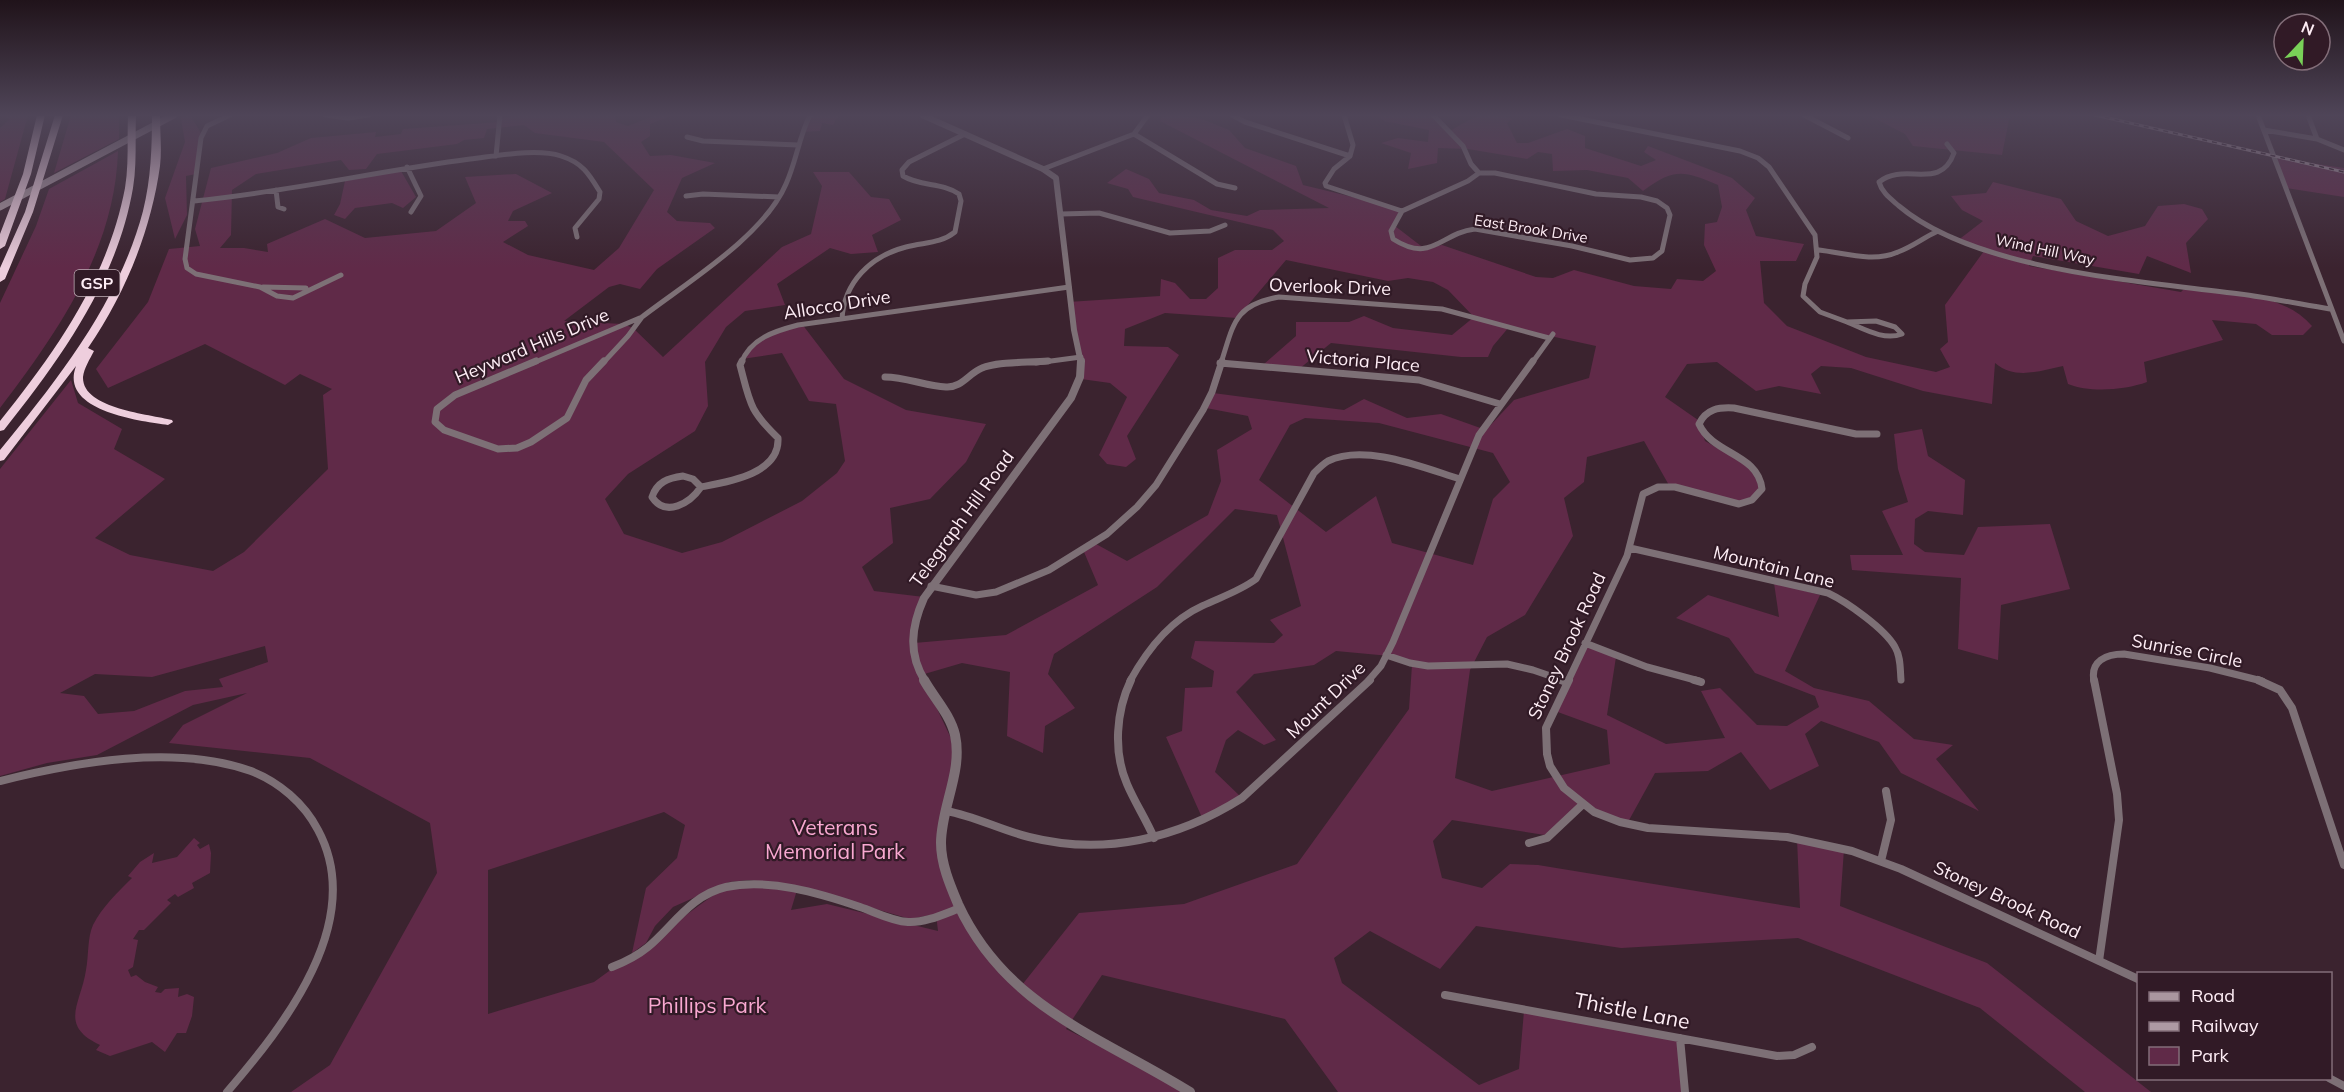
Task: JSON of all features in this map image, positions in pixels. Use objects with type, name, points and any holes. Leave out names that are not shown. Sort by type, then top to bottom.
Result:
[{"type":"highway","points":[[0,246],[28,166]]},
{"type":"highway","points":[[0,279],[29,212],[43,166]]},
{"type":"highway","name":"GSP","points":[[0,428],[38,379],[87,302],[121,225],[129,187],[130,166]]},
{"type":"highway","name":"GSP","points":[[0,457],[62,378],[100,320],[129,263],[147,214],[155,166]]},
{"type":"highway","points":[[100,320],[96,338],[79,370],[78,382],[82,392],[107,408],[168,422]]},
{"type":"main road","points":[[0,207],[77,166]]},
{"type":"street","points":[[198,166],[185,260],[187,268],[196,274],[260,286],[312,288]]},
{"type":"street","points":[[194,201],[248,196],[276,189],[415,166]]},
{"type":"street","points":[[577,237],[575,228],[599,199],[600,192],[585,168],[581,166]]},
{"type":"street","name":"Heyward Hills Drive","points":[[642,317],[628,336],[586,380],[567,418],[531,442],[517,448],[498,449],[444,430],[435,422],[437,409],[455,395],[642,317],[742,240],[765,218],[779,197],[792,166]]},
{"type":"street","points":[[842,319],[842,304],[846,292],[871,263],[900,249],[940,241],[955,232],[961,201],[958,194],[946,187],[911,181],[903,176],[902,172],[906,166]]},
{"type":"street","points":[[1036,166],[1043,169],[1051,166]]},
{"type":"street","points":[[1188,166],[1217,183],[1235,188]]},
{"type":"street","points":[[1338,166],[1330,172],[1326,186],[1402,211],[1468,181],[1479,173],[1473,166]]},
{"type":"street","points":[[1768,166],[1808,221],[1815,235],[1819,250],[1815,268],[1802,288],[1803,296],[1815,309],[1847,322],[1889,337],[1898,337],[1902,334],[1895,327],[1876,321],[1847,322]]},
{"type":"street","name":"Wind Hill Way","points":[[1950,166],[1947,170],[1933,173],[1890,175],[1882,177],[1879,182],[1881,188],[1899,209],[1936,232],[1979,249],[2133,280],[2330,307]]},
{"type":"street","points":[[2277,166],[2344,341]]},
{"type":"street","points":[[407,167],[421,196],[411,212]]},
{"type":"street","name":"Telegraph Hill Road","points":[[1043,169],[1056,178],[1074,330],[1081,357],[1078,382],[1060,415],[931,586],[916,614],[912,643],[919,673],[946,712],[955,737],[956,768],[941,834],[943,858],[949,882],[970,929],[989,957],[1009,980],[1068,1025],[1190,1092]]},
{"type":"street","name":"East Brook Drive","points":[[1402,211],[1394,223],[1391,236],[1401,245],[1411,248],[1432,248],[1454,233],[1475,229],[1569,245],[1630,260],[1648,260],[1662,251],[1670,215],[1667,208],[1660,203],[1642,197],[1596,194],[1495,173],[1479,173]]},
{"type":"street","points":[[276,189],[278,207],[284,209]]},
{"type":"street","points":[[686,196],[703,194],[779,197]]},
{"type":"street","points":[[1061,214],[1100,213],[1170,233],[1210,231],[1225,225]]},
{"type":"street","points":[[1819,250],[1865,256],[1886,256],[1897,253],[1936,232]]},
{"type":"street","points":[[260,286],[285,298],[293,298],[341,275]]},
{"type":"street","name":"Allocco Drive","points":[[701,487],[693,479],[677,477],[658,485],[652,496],[659,506],[676,507],[692,500],[701,487],[760,469],[772,461],[779,452],[778,438],[759,420],[749,402],[740,369],[747,350],[763,337],[780,329],[1069,287]]},
{"type":"street","name":"Overlook Drive","points":[[931,586],[976,595],[996,592],[1048,570],[1107,534],[1137,507],[1156,485],[1208,402],[1235,319],[1257,301],[1274,297],[1442,309],[1551,336]]},
{"type":"street","name":"Mount Drive","points":[[946,811],[966,814],[1026,836],[1068,844],[1111,845],[1154,838],[1201,823],[1242,798],[1363,688],[1378,671],[1479,435],[1551,336]]},
{"type":"street","points":[[885,377],[900,377],[933,386],[947,387],[962,383],[981,368],[992,365],[1025,364],[1081,357]]},
{"type":"street","name":"Victoria Place","points":[[1220,363],[1419,380],[1500,404]]},
{"type":"street","name":"Stoney Brook Road","points":[[1876,434],[1856,434],[1734,408],[1711,410],[1700,419],[1702,433],[1713,443],[1757,471],[1763,483],[1761,492],[1750,501],[1729,503],[1679,486],[1655,487],[1641,498],[1630,548],[1546,728],[1545,748],[1555,776],[1582,805],[1609,820],[1629,826],[1794,837],[1837,846],[1881,861],[2137,978]]},
{"type":"street","points":[[1154,838],[1148,820],[1125,780],[1119,756],[1118,736],[1128,686],[1152,647],[1189,613],[1247,586],[1256,579],[1314,473],[1326,462],[1348,455],[1367,455],[1460,479]]},
{"type":"street","name":"Mountain Lane","points":[[1630,548],[1812,588],[1839,598],[1896,648],[1900,660],[1901,680]]},
{"type":"street","points":[[1585,643],[1647,667],[1701,682]]},
{"type":"street","name":"Sunrise Circle","points":[[2099,961],[2119,820],[2117,794],[2093,675],[2096,664],[2106,656],[2117,653],[2130,654],[2211,669],[2258,680],[2279,689],[2292,708],[2300,727],[2344,865]]},
{"type":"street","points":[[1386,655],[1417,665],[1509,664],[1535,670],[1566,682]]},
{"type":"street","points":[[0,782],[98,762],[150,759],[206,763],[246,769],[266,777],[291,795],[316,822],[330,858],[333,885],[332,906],[320,952],[295,1003],[264,1047],[227,1092]]},
{"type":"street","points":[[1881,861],[1891,819],[1886,791]]},
{"type":"street","points":[[1529,843],[1547,838],[1582,805]]},
{"type":"street","points":[[612,967],[643,951],[694,902],[712,891],[725,887],[752,885],[828,897],[906,922],[923,920],[960,908]]},
{"type":"street","name":"Thistle Lane","points":[[1445,994],[1778,1056],[1794,1055],[1812,1047]]},
{"type":"street","points":[[1680,1038],[1685,1092]]},
{"type":"green space","points":[[0,166],[14,166],[5,199],[0,202]]},
{"type":"green space","points":[[56,166],[67,166],[54,173]]},
{"type":"green space","points":[[91,166],[116,166],[106,222],[95,256],[80,288],[42,350],[0,408],[0,303],[36,226],[49,189]]},
{"type":"green space","points":[[176,166],[197,166],[196,174],[186,176],[187,215],[175,239],[165,198]]},
{"type":"green space","points":[[220,166],[305,166],[256,174],[232,190],[231,235],[220,248],[244,248],[268,252],[267,244],[325,219],[365,238],[436,231],[476,203],[465,177],[516,174],[552,193],[513,211],[508,221],[525,221],[528,226],[503,242],[528,255],[594,270],[619,248],[654,190],[629,166],[708,166],[682,178],[667,212],[677,221],[710,223],[715,228],[657,269],[640,289],[620,284],[609,287],[564,321],[623,324],[633,328],[663,357],[782,247],[811,234],[822,186],[813,172],[849,172],[871,197],[889,199],[901,220],[872,235],[878,252],[851,254],[830,248],[777,284],[785,305],[745,311],[726,327],[705,362],[708,406],[695,431],[628,474],[605,499],[624,534],[682,553],[722,542],[802,501],[837,473],[845,461],[836,404],[809,401],[782,353],[742,359],[765,335],[802,324],[844,379],[906,410],[986,424],[966,462],[930,499],[890,508],[893,543],[862,567],[874,591],[924,597],[914,643],[1006,635],[1098,585],[1084,552],[1096,544],[1127,561],[1208,515],[1221,481],[1217,450],[1252,429],[1248,416],[1206,408],[1213,393],[1344,410],[1364,399],[1407,418],[1441,414],[1486,430],[1514,400],[1589,378],[1596,346],[1509,327],[1493,346],[1488,357],[1461,357],[1331,343],[1299,369],[1264,364],[1296,336],[1296,322],[1349,322],[1364,316],[1393,328],[1452,335],[1474,317],[1448,290],[1433,282],[1408,278],[1388,281],[1286,260],[1237,318],[1165,313],[1125,329],[1124,346],[1168,347],[1179,355],[1127,436],[1136,459],[1126,467],[1107,464],[1099,455],[1127,397],[1110,383],[1081,379],[1068,302],[1160,296],[1161,279],[1175,283],[1190,299],[1206,299],[1218,288],[1218,258],[1235,250],[1272,250],[1284,241],[1273,230],[1133,197],[1128,189],[1107,183],[1126,169],[1149,179],[1159,193],[1194,200],[1211,210],[1247,216],[1260,210],[1329,208],[1247,166],[1296,166],[1303,185],[1402,209],[1395,226],[1425,249],[1442,245],[1536,277],[1553,278],[1574,270],[1634,286],[1671,289],[1677,279],[1703,281],[1716,271],[1704,245],[1705,224],[1717,222],[1722,207],[1718,185],[1696,176],[1679,174],[1663,178],[1643,191],[1628,178],[1587,170],[1553,171],[1553,166],[1700,166],[1732,178],[1755,198],[1746,210],[1756,236],[1804,244],[1796,261],[1760,261],[1764,303],[1787,326],[1866,357],[1936,372],[1950,367],[1940,349],[1948,342],[1945,305],[1984,251],[1957,241],[1983,221],[1962,210],[1951,196],[1986,193],[1993,182],[2061,199],[2076,221],[2108,236],[2145,226],[2158,206],[2184,204],[2202,209],[2208,219],[2186,243],[2191,273],[2147,256],[2139,274],[2033,256],[2029,266],[2181,292],[2186,287],[2270,300],[2286,306],[2312,326],[2303,335],[2272,335],[2256,324],[2212,320],[2223,340],[2144,362],[2147,382],[2118,389],[2087,389],[2068,384],[2063,366],[2019,373],[1995,363],[1992,404],[1923,391],[1851,368],[1821,366],[1811,374],[1821,394],[1779,386],[1756,391],[1717,362],[1687,364],[1665,397],[1698,420],[1705,441],[1758,471],[1763,489],[1739,506],[1670,487],[1644,441],[1587,457],[1584,482],[1564,498],[1573,536],[1525,615],[1487,637],[1470,670],[1455,778],[1492,791],[1610,764],[1607,730],[1555,711],[1585,646],[1616,657],[1607,715],[1666,744],[1725,738],[1701,691],[1720,688],[1757,725],[1787,726],[1819,707],[1815,696],[1755,673],[1729,638],[1676,618],[1708,595],[1779,617],[1774,583],[1820,595],[1785,671],[1814,688],[1869,701],[1914,739],[1953,745],[1936,759],[1979,811],[1901,773],[1879,742],[1821,721],[1805,734],[1819,766],[1770,790],[1741,752],[1708,771],[1655,773],[1628,822],[1582,804],[1551,836],[1452,820],[1433,841],[1442,878],[1482,888],[1510,864],[1538,865],[1800,908],[1797,839],[1844,849],[1840,906],[1987,963],[2151,1092],[2085,1092],[1980,1008],[1798,938],[1621,948],[1476,926],[1440,969],[1370,931],[1334,958],[1342,983],[1479,1085],[1519,1069],[1524,1011],[1680,1038],[1685,1092],[1338,1092],[1285,1019],[1102,975],[1066,1029],[1181,1087],[1186,1092],[291,1092],[330,1065],[437,873],[430,823],[310,758],[169,743],[183,725],[247,693],[193,705],[97,755],[47,763],[0,776],[0,469],[71,380],[78,403],[122,429],[114,449],[165,479],[95,538],[130,555],[213,571],[244,552],[328,469],[323,395],[332,389],[300,374],[285,385],[205,344],[108,388],[96,369],[148,302],[169,249],[200,246],[195,229],[211,168]],"holes":[[[1305,418],[1379,423],[1493,453],[1510,482],[1493,499],[1473,565],[1392,543],[1376,496],[1326,532],[1259,480],[1290,425]],[[1235,509],[1277,515],[1301,606],[1270,620],[1283,635],[1274,643],[1195,641],[1191,658],[1214,671],[1212,687],[1185,688],[1182,731],[1166,737],[1204,822],[1242,798],[1215,772],[1226,740],[1238,730],[1264,745],[1276,740],[1236,692],[1254,674],[1314,665],[1336,651],[1390,656],[1412,665],[1409,709],[1297,864],[1184,904],[1079,913],[1018,990],[973,932],[941,853],[958,753],[921,675],[962,663],[1010,672],[1007,736],[1043,753],[1045,726],[1075,708],[1048,674],[1054,654],[1157,587]],[[265,646],[268,662],[219,679],[223,687],[185,691],[134,711],[98,714],[84,696],[60,693],[95,674],[152,677]],[[664,812],[685,825],[677,858],[646,888],[632,953],[646,943],[655,926],[673,907],[729,882],[749,880],[794,885],[910,919],[936,914],[938,931],[827,904],[791,910],[797,890],[730,883],[594,982],[488,1014],[488,870]]]},
{"type":"green space","points":[[346,166],[368,166],[366,169],[349,170]]},
{"type":"green space","points":[[2278,166],[2344,168],[2344,197],[2286,188]]},
{"type":"green space","points":[[401,171],[416,197],[403,208],[392,203],[355,208],[345,219],[334,215],[340,204],[345,181]]},
{"type":"green space","points":[[1922,429],[1928,456],[1965,480],[1963,515],[1928,511],[1915,519],[1914,544],[1925,552],[1964,555],[1978,527],[2050,524],[2070,589],[2001,605],[1998,660],[1958,649],[1961,578],[1852,570],[1850,555],[1903,555],[1882,511],[1908,502],[1898,469],[1894,434]]},
{"type":"green space","points":[[194,838],[200,843],[197,845],[200,849],[209,844],[210,873],[192,883],[194,888],[178,897],[175,894],[167,900],[171,903],[144,930],[139,930],[133,939],[138,940],[133,967],[128,970],[131,977],[136,975],[145,982],[158,987],[155,992],[161,993],[165,989],[179,988],[178,997],[187,994],[194,997],[192,1016],[186,1033],[177,1033],[165,1052],[152,1042],[110,1056],[96,1050],[100,1045],[79,1030],[76,1021],[75,1013],[86,970],[93,925],[106,906],[132,878],[128,876],[140,862],[154,853],[152,863],[177,857]]},
{"type":"railway","points":[[2318,166],[2344,172]]},
{"type":"park label","name":"Veterans Memorial Park","points":[[835,840]]},
{"type":"park label","name":"Phillips Park","points":[[707,1006]]}]
